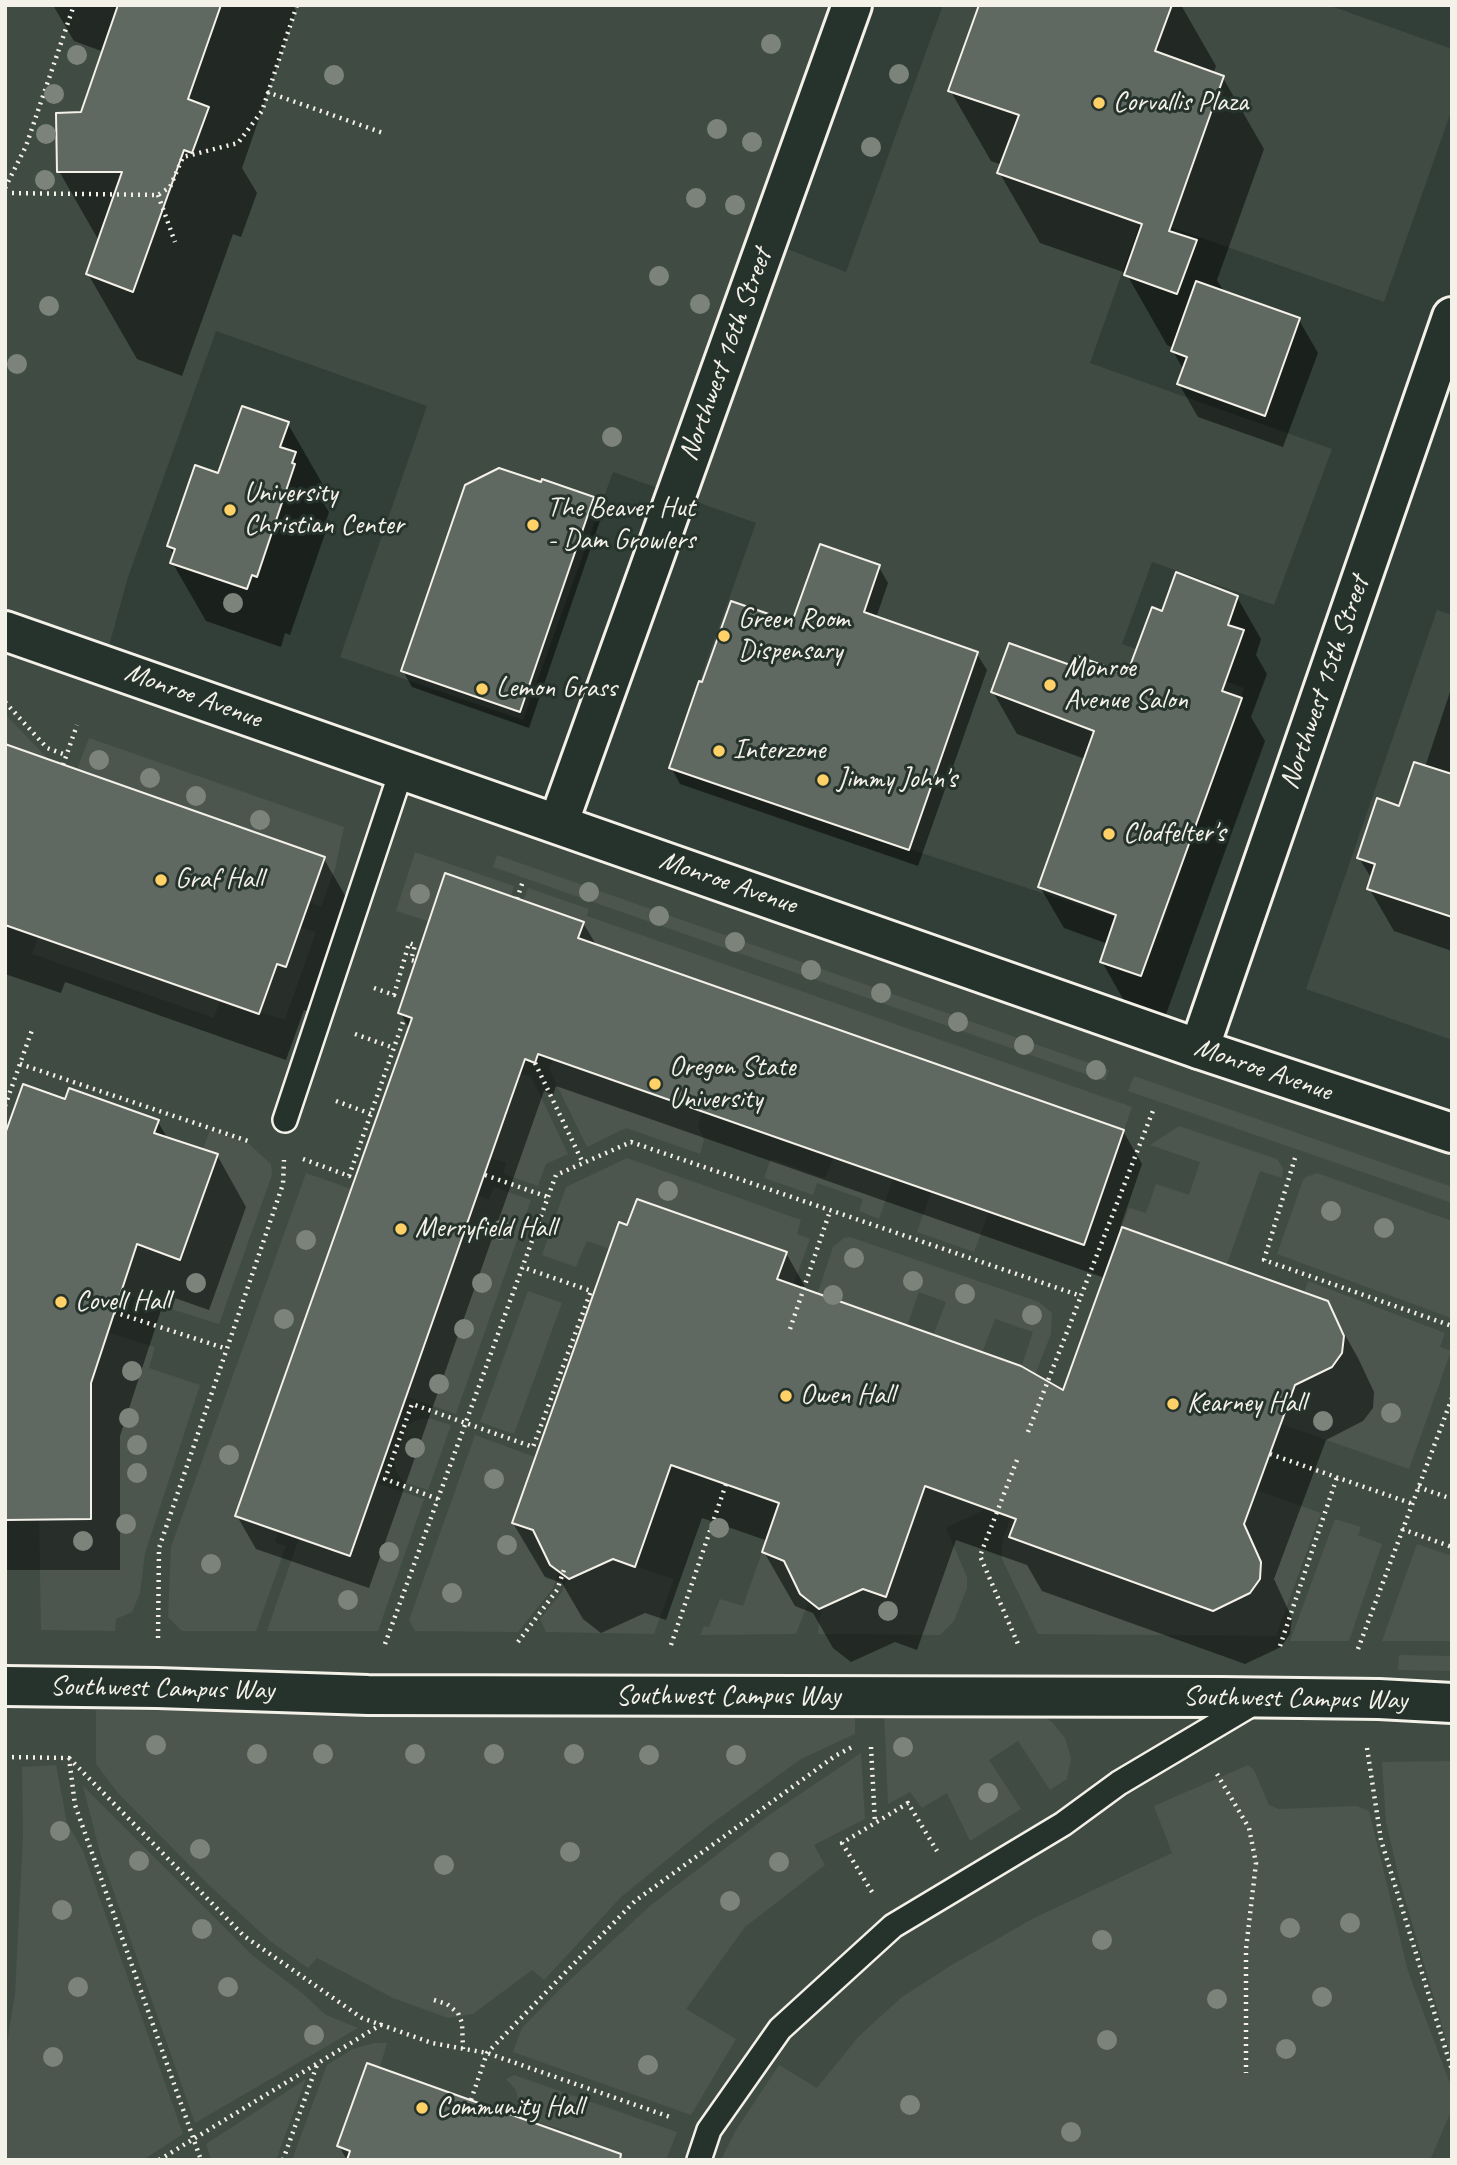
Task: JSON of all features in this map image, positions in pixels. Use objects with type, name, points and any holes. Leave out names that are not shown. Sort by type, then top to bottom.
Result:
[{"type":"street","name":"Northwest 16th Street","points":[[558,824],[852,5]]},
{"type":"street","name":"Northwest 15th Street","points":[[1199,1049],[1452,317]]},
{"type":"street","name":"Monroe Avenue","points":[[5,631],[1199,1049],[1452,1133]]},
{"type":"street","name":"Southwest Campus Way","points":[[5,1686],[368,1695],[1263,1698],[1452,1703]]},
{"type":"lane","points":[[285,1120],[402,769]]},
{"type":"lane","points":[[699,2160],[709,2130],[780,2029],[892,1926],[1063,1824],[1119,1783],[1263,1698]]},
{"type":"path","points":[[74,5],[26,146],[5,190],[158,194],[170,187],[183,157],[238,143],[262,111],[297,5]]},
{"type":"path","points":[[267,92],[383,134]]},
{"type":"path","points":[[158,194],[176,242]]},
{"type":"path","points":[[5,702],[47,748],[66,755]]},
{"type":"path","points":[[63,765],[77,725]]},
{"type":"path","points":[[517,899],[523,881]]},
{"type":"path","points":[[381,991],[394,995],[409,943],[415,945],[411,960],[415,961]]},
{"type":"path","points":[[15,1107],[5,1105],[32,1030]]},
{"type":"path","points":[[535,1063],[583,1163]]},
{"type":"path","points":[[1028,1432],[1154,1108]]},
{"type":"path","points":[[157,1688],[159,1548],[283,1184],[285,1120]]},
{"type":"path","points":[[368,1695],[556,1175],[631,1142],[1081,1296]]},
{"type":"path","points":[[1295,1157],[1264,1259],[1452,1326]]},
{"type":"path","points":[[485,1175],[548,1197]]},
{"type":"path","points":[[790,1329],[830,1211]]},
{"type":"path","points":[[438,1499],[385,1479],[412,1404],[533,1447],[591,1291],[522,1267]]},
{"type":"path","points":[[114,1312],[227,1349]]},
{"type":"path","points":[[1452,1398],[1358,1647],[1359,1699],[1381,1840],[1452,2070]]},
{"type":"path","points":[[1270,1454],[1413,1504]]},
{"type":"path","points":[[1017,1460],[981,1556],[1018,1644]]},
{"type":"path","points":[[1280,1646],[1337,1477]]},
{"type":"path","points":[[655,1696],[726,1484]]},
{"type":"path","points":[[1418,1488],[1452,1499]]},
{"type":"path","points":[[1402,1529],[1452,1547]]},
{"type":"path","points":[[518,1642],[557,1590],[565,1567]]},
{"type":"path","points":[[1195,1738],[1249,1828],[1256,1863],[1246,1949],[1246,2073]]},
{"type":"path","points":[[471,2100],[487,2053],[635,1901],[835,1756],[858,1744]]},
{"type":"path","points":[[5,1757],[69,1758],[244,1936],[362,2018],[432,2043],[487,2053],[709,2130]]},
{"type":"path","points":[[69,1758],[75,1805],[201,2160]]},
{"type":"path","points":[[892,1926],[842,1843],[908,1803],[959,1886]]},
{"type":"path","points":[[435,2000],[447,2004],[458,2013],[462,2023],[463,2049]]},
{"type":"path","points":[[159,2160],[382,2024]]},
{"type":"path","points":[[283,2160],[319,2062]]},
{"type":"shaded area","name":"Oregon State University","points":[[5,5],[828,5],[754,236],[846,272],[943,5],[1328,5],[1452,49],[1452,109],[1384,302],[1142,217],[1090,363],[1332,449],[1274,605],[1152,562],[1122,644],[1244,688],[1160,932],[668,769],[756,523],[613,472],[523,720],[340,657],[427,406],[216,331],[128,577],[104,664],[1452,1133],[1452,2160],[5,2160]]},
{"type":"shaded area","points":[[1437,610],[1452,615],[1452,1040],[1306,989]]},
{"type":"shaded area","points":[[5,714],[49,760],[5,744]]},
{"type":"shaded area","points":[[89,738],[344,827],[335,869],[321,907],[309,902],[325,858],[77,770]]},
{"type":"shaded area","points":[[415,852],[514,886],[511,896],[445,874],[428,921],[396,911]]},
{"type":"shaded area","points":[[497,855],[1109,1070],[1105,1081],[493,867]]},
{"type":"shaded area","points":[[528,888],[589,909],[587,916],[1132,1107],[1124,1130],[578,938],[584,922],[523,901]]},
{"type":"shaded area","points":[[300,927],[316,932],[285,1020],[260,1012],[277,964]]},
{"type":"shaded area","points":[[38,936],[220,1001],[214,1018],[32,954]]},
{"type":"shaded area","points":[[553,1059],[702,1112],[698,1126],[704,1140],[700,1154],[626,1128],[587,1147],[549,1069]]},
{"type":"shaded area","points":[[520,1074],[531,1076],[568,1154],[546,1164],[538,1186],[503,1174],[506,1163],[491,1158]]},
{"type":"shaded area","points":[[1134,1076],[1452,1187],[1452,1203],[1128,1091]]},
{"type":"shaded area","points":[[1179,1126],[1277,1159],[1283,1168],[1282,1178],[1260,1171],[1227,1264],[1122,1227],[1129,1208],[1146,1213],[1156,1184],[1189,1195],[1200,1162],[1150,1145]]},
{"type":"shaded area","points":[[210,1130],[249,1144],[271,1164],[272,1175],[219,1324],[120,1293],[137,1244],[180,1259],[218,1155],[203,1149]]},
{"type":"shaded area","points":[[627,1158],[801,1220],[797,1234],[810,1239],[779,1325],[762,1320],[787,1252],[637,1199],[627,1225],[610,1249],[587,1241],[576,1267],[542,1255],[566,1187]]},
{"type":"shaded area","points":[[833,1158],[893,1179],[879,1219],[859,1211],[863,1199],[817,1183],[813,1195],[764,1178],[771,1159],[825,1178]]},
{"type":"shaded area","points":[[306,1173],[351,1189],[235,1516],[278,1531],[275,1542],[286,1546],[256,1631],[182,1631],[168,1617],[171,1547]]},
{"type":"shaded area","points":[[1317,1173],[1452,1221],[1451,1318],[1277,1254],[1303,1180]]},
{"type":"shaded area","points":[[494,1187],[531,1200],[456,1414],[407,1397],[477,1195],[489,1199]]},
{"type":"shaded area","points":[[931,1192],[989,1212],[974,1252],[917,1232]]},
{"type":"shaded area","points":[[850,1237],[1039,1302],[1052,1313],[1051,1334],[982,1511],[946,1528],[967,1577],[967,1588],[954,1621],[940,1635],[818,1634],[823,1605],[852,1585],[886,1597],[925,1486],[976,1504],[1033,1332],[995,1319],[982,1353],[933,1336],[946,1302],[919,1292],[907,1326],[808,1322],[833,1247],[844,1238]]},
{"type":"shaded area","points":[[1308,1281],[1445,1333],[1440,1347],[1451,1351],[1409,1469],[1281,1424],[1299,1374],[1317,1375],[1332,1367],[1342,1353],[1344,1336],[1304,1293]]},
{"type":"shaded area","points":[[528,1291],[562,1303],[514,1434],[480,1422]]},
{"type":"shaded area","points":[[107,1332],[155,1347],[149,1368],[200,1385],[145,1553],[140,1593],[132,1612],[116,1619],[115,1631],[41,1630],[39,1520],[91,1519],[91,1383]]},
{"type":"shaded area","points":[[428,1418],[451,1425],[428,1490],[403,1482],[396,1472],[394,1461],[407,1426],[416,1420]]},
{"type":"shaded area","points":[[475,1435],[535,1457],[512,1522],[544,1534],[543,1550],[550,1565],[559,1571],[553,1588],[518,1632],[415,1631],[409,1620]]},
{"type":"shaded area","points":[[1029,1468],[1034,1470],[1009,1537],[1217,1600],[1234,1601],[1250,1593],[1260,1579],[1261,1562],[1255,1547],[1240,1536],[1257,1490],[1321,1513],[1276,1636],[1038,1634],[1002,1559],[1003,1538]]},
{"type":"shaded area","points":[[376,1483],[424,1499],[378,1631],[267,1631],[299,1538],[350,1556]]},
{"type":"shaded area","points":[[1335,1519],[1361,1527],[1358,1535],[1382,1544],[1349,1641],[1290,1641]]},
{"type":"shaded area","points":[[1417,1544],[1452,1556],[1452,1641],[1382,1641]]},
{"type":"shaded area","points":[[762,1552],[794,1565],[793,1580],[800,1594],[809,1601],[796,1634],[700,1635],[704,1626],[709,1627],[720,1599],[743,1606]]},
{"type":"shaded area","points":[[602,1555],[674,1579],[654,1634],[546,1632],[540,1619],[562,1592],[568,1574],[578,1575],[593,1569]]},
{"type":"shaded area","points":[[1399,1655],[1452,1656],[1452,1671],[1398,1670]]},
{"type":"shaded area","points":[[96,1710],[855,1712],[855,1734],[801,1759],[711,1824],[621,1897],[544,1980],[532,1970],[473,2014],[448,2018],[393,1998],[317,1958],[308,1968],[270,1941],[210,1886],[118,1793],[96,1764]]},
{"type":"shaded area","points":[[1034,1711],[1052,1722],[1065,1738],[1071,1758],[1067,1779],[1050,1790],[1018,1741],[989,1760],[1021,1809],[970,1841],[947,1793],[922,1808],[910,1792],[888,1804],[884,1712]]},
{"type":"shaded area","points":[[861,1753],[865,1819],[814,1845],[825,1865],[745,1927],[686,2009],[736,2039],[691,2115],[513,2052],[522,2028],[651,1905],[769,1815]]},
{"type":"shaded area","points":[[1452,1761],[1452,2060],[1400,1882],[1386,1822],[1382,1762]]},
{"type":"shaded area","points":[[56,1765],[67,1823],[83,1851],[183,2134],[143,2160],[5,2160],[5,2055],[15,1994],[23,1835],[22,1767]]},
{"type":"shaded area","points":[[1248,1765],[1254,1770],[1269,1805],[1279,1809],[1357,1806],[1369,1811],[1408,1971],[1452,2089],[1452,2109],[1430,2160],[721,2160],[736,2130],[779,2065],[817,2088],[859,2036],[902,1997],[1034,1918],[1172,1853],[1154,1806]]},
{"type":"shaded area","points":[[83,1786],[252,1955],[326,2015],[358,2028],[195,2123],[100,1853]]},
{"type":"shaded area","points":[[374,2043],[387,2043],[380,2067],[367,2063],[337,2146],[350,2151],[347,2160],[292,2160],[327,2065],[353,2049]]},
{"type":"shaded area","points":[[514,2075],[677,2132],[666,2160],[564,2160],[573,2133],[516,2116],[516,2090],[506,2079]]},
{"type":"shaded area","points":[[306,2079],[276,2160],[211,2160],[206,2144]]},
{"type":"building","points":[[118,5],[221,5],[188,99],[209,107],[192,153],[184,150],[133,292],[86,274],[122,172],[57,172],[56,113],[81,112]]},
{"type":"building","name":"Corvallis Plaza","points":[[979,5],[1172,5],[1155,51],[1224,76],[1169,231],[1197,240],[1177,294],[1124,275],[1142,224],[997,173],[1019,115],[948,91]]},
{"type":"building","points":[[1196,281],[1300,318],[1265,416],[1177,384],[1187,357],[1171,351]]},
{"type":"building","name":"University Christian Center","points":[[242,406],[289,422],[280,447],[296,452],[292,463],[295,464],[257,577],[252,575],[247,589],[170,563],[175,549],[167,546],[195,465],[218,473]]},
{"type":"building","points":[[499,468],[594,497],[520,712],[401,671],[465,485]]},
{"type":"building","points":[[820,544],[880,565],[864,612],[978,652],[909,850],[669,768],[699,681],[702,682],[731,601],[792,622]]},
{"type":"building","points":[[1176,572],[1238,596],[1228,625],[1244,630],[1222,691],[1242,698],[1141,976],[1100,962],[1116,915],[1038,887],[1094,731],[991,692],[1009,643],[1073,666],[1077,656],[1127,674],[1152,607],[1162,611]]},
{"type":"building","name":"Graf Hall","points":[[5,744],[325,857],[286,967],[277,964],[259,1014],[5,925]]},
{"type":"building","points":[[1414,762],[1452,774],[1452,917],[1367,889],[1375,864],[1357,858],[1377,798],[1399,806]]},
{"type":"building","name":"Merryfield Hall","points":[[445,873],[584,922],[578,938],[1124,1130],[1084,1245],[538,1054],[535,1063],[525,1059],[350,1556],[235,1516],[412,1018],[398,1013]]},
{"type":"building","name":"Covell Hall","points":[[23,1084],[65,1099],[69,1088],[159,1120],[154,1133],[218,1154],[180,1260],[137,1244],[91,1383],[91,1519],[5,1520],[5,1134]]},
{"type":"building","points":[[637,1199],[787,1252],[777,1279],[1021,1366],[1063,1390],[1122,1227],[1328,1301],[1344,1336],[1342,1353],[1332,1367],[1295,1385],[1244,1524],[1261,1562],[1260,1579],[1250,1593],[1213,1611],[1009,1537],[1016,1519],[925,1486],[886,1597],[863,1589],[819,1609],[800,1594],[784,1561],[762,1552],[779,1503],[671,1465],[635,1567],[613,1559],[569,1579],[550,1565],[533,1530],[512,1523],[619,1222],[627,1225]]},
{"type":"building","name":"Community Hall","points":[[367,2063],[621,2154],[620,2160],[347,2160],[350,2151],[337,2146]]},
{"type":"place","name":"Corvallis Plaza","points":[[1099,103]]},
{"type":"place","name":"University Christian Center","points":[[230,510]]},
{"type":"place","name":"The Beaver Hut - Dam Growlers","points":[[533,525]]},
{"type":"place","name":"Green Room Dispensary","points":[[724,636]]},
{"type":"place","name":"Monroe Avenue Salon","points":[[1050,685]]},
{"type":"place","name":"Lemon Grass","points":[[482,689]]},
{"type":"place","name":"Interzone","points":[[719,751]]},
{"type":"place","name":"Jimmy John's","points":[[823,780]]},
{"type":"place","name":"Clodfelter's","points":[[1109,834]]},
{"type":"place","name":"Graf Hall","points":[[161,880]]},
{"type":"place","name":"Oregon State University","points":[[655,1084]]},
{"type":"place","name":"Merryfield Hall","points":[[401,1229]]},
{"type":"place","name":"Covell Hall","points":[[61,1302]]},
{"type":"place","name":"Owen Hall","points":[[786,1396]]},
{"type":"place","name":"Kearney Hall","points":[[1173,1404]]},
{"type":"place","name":"Community Hall","points":[[422,2108]]}]
